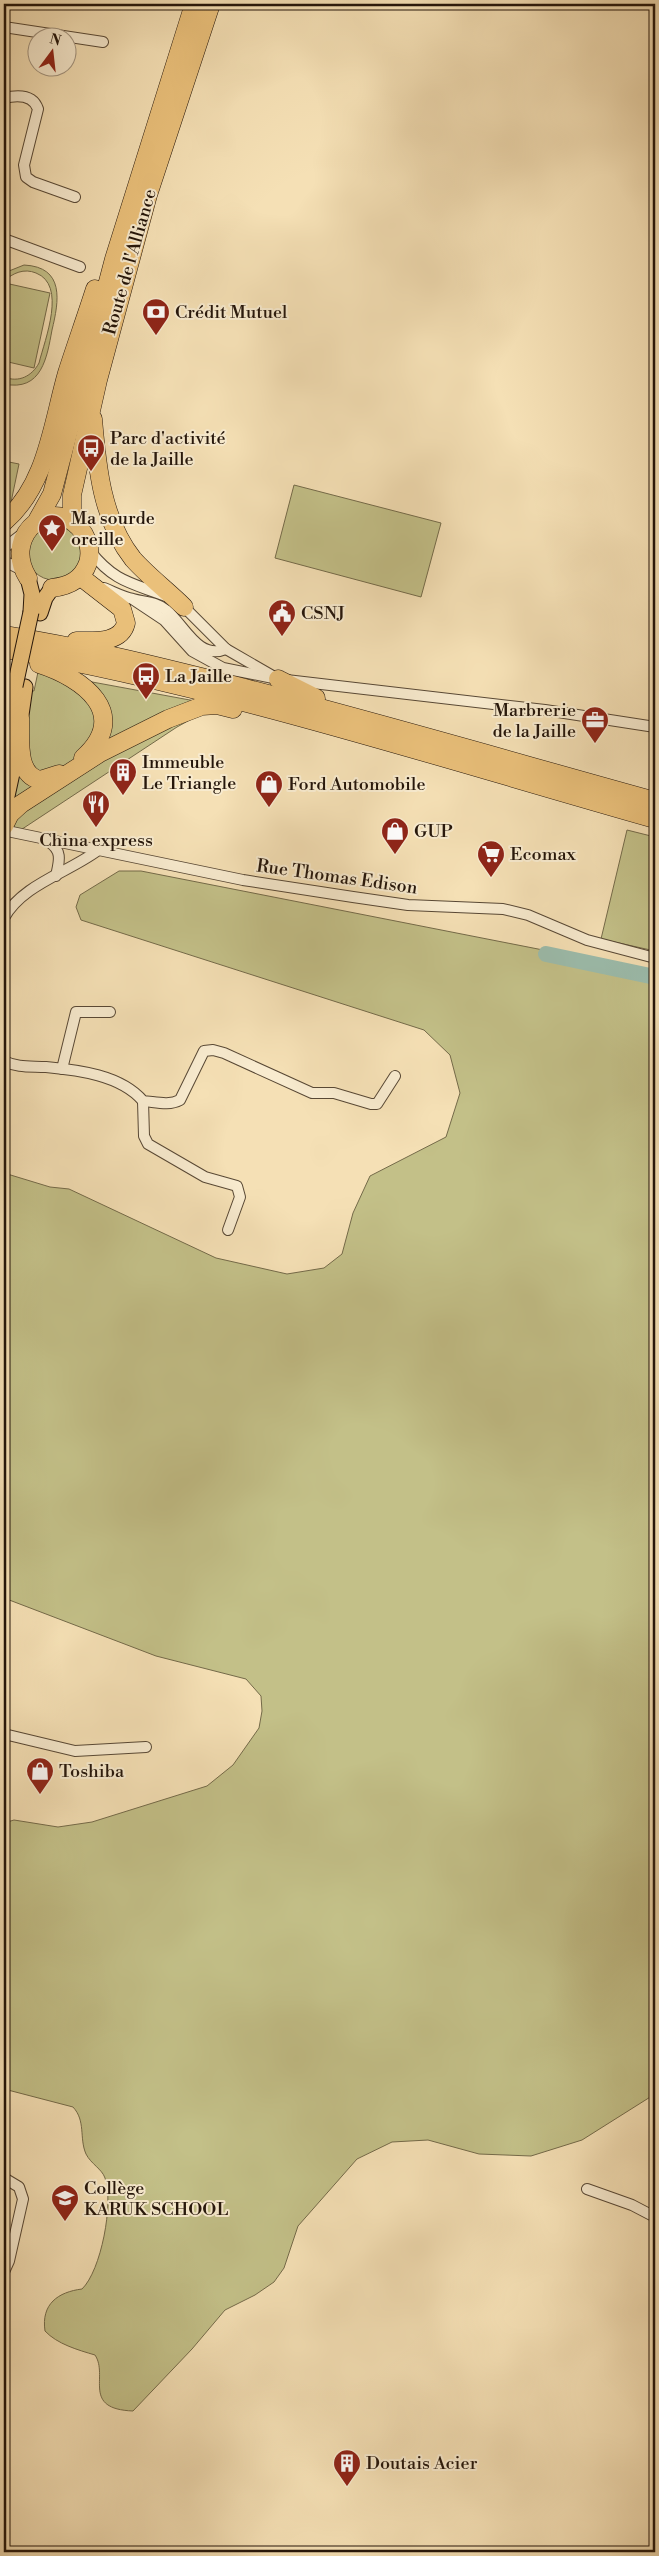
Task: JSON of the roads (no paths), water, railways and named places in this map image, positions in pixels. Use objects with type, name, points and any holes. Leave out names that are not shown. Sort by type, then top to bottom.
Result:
[{"type":"highway","name":"Route de l'Alliance","points":[[21,535],[38,519],[52,494],[114,259],[194,4]]},
{"type":"highway","name":"Route de l'Alliance","points":[[90,550],[88,541],[77,525],[72,512],[72,495],[92,406],[148,195],[211,4]]},
{"type":"highway","points":[[4,522],[28,496],[41,468],[68,372],[128,187],[165,96]]},
{"type":"highway","points":[[92,406],[99,470],[111,520],[134,560],[184,607]]},
{"type":"highway","points":[[38,519],[58,516],[77,525]]},
{"type":"highway","points":[[21,535],[17,554],[25,574]]},
{"type":"highway","points":[[82,580],[90,550]]},
{"type":"highway","points":[[52,588],[62,587],[82,580]]},
{"type":"highway","points":[[46,642],[112,639],[123,632],[126,623],[122,609],[82,580]]},
{"type":"highway","points":[[4,635],[46,642],[146,664],[372,720],[655,801]]},
{"type":"highway","points":[[4,649],[128,673],[212,693],[655,819]]},
{"type":"highway","points":[[4,657],[48,667],[76,680],[89,690],[98,702],[103,713],[103,728],[93,748],[82,758],[58,774],[40,780],[32,777],[24,767],[20,718]]},
{"type":"highway","points":[[278,679],[302,693],[372,720]]},
{"type":"highway","points":[[8,829],[10,814],[21,804],[100,753],[168,719],[202,706],[217,705],[302,725],[366,737]]},
{"type":"main road","points":[[25,574],[36,613]]},
{"type":"main road","points":[[4,742],[20,686],[36,613],[52,588]]},
{"type":"main road","points":[[4,810],[14,764],[20,718],[20,686]]},
{"type":"street","points":[[4,27],[103,42]]},
{"type":"street","points":[[4,98],[26,97],[34,102],[38,109],[24,165],[26,177],[33,182],[75,197]]},
{"type":"street","points":[[4,239],[80,266]]},
{"type":"street","points":[[4,548],[15,542],[21,535]]},
{"type":"street","points":[[90,550],[103,567],[116,576],[130,584],[170,598],[184,607],[202,628],[231,652],[278,679]]},
{"type":"street","points":[[4,561],[25,574]]},
{"type":"street","points":[[82,580],[134,600],[158,604],[166,609],[182,628],[206,649],[218,652],[231,652],[306,681]]},
{"type":"street","points":[[134,600],[164,620],[184,644],[204,659],[222,668],[278,679],[539,710],[655,727]]},
{"type":"street","points":[[182,628],[202,628]]},
{"type":"street","name":"Rue Thomas Edison","points":[[8,829],[97,851],[243,880],[416,905],[503,909],[528,915],[587,940],[655,958]]},
{"type":"street","points":[[43,839],[58,850],[60,858],[56,876]]},
{"type":"street","points":[[4,918],[11,906],[25,894],[97,851]]},
{"type":"street","points":[[62,1069],[76,1012],[110,1012]]},
{"type":"street","points":[[143,1101],[174,1104],[180,1100],[204,1051],[213,1050],[312,1094],[334,1093],[371,1104],[376,1104],[382,1100],[395,1076]]},
{"type":"street","points":[[4,1061],[25,1067],[62,1069],[119,1082],[135,1091],[143,1101],[144,1136],[148,1144],[205,1177],[237,1186],[240,1196],[228,1230]]},
{"type":"street","points":[[4,1734],[75,1751],[146,1747]]},
{"type":"street","points":[[4,2178],[19,2187],[23,2199],[9,2260],[4,2272]]},
{"type":"street","points":[[587,2189],[632,2205],[655,2217]]},
{"type":"waterway","points":[[546,954],[655,977]]},
{"type":"place","name":"Crédit Mutuel","points":[[156,336]]},
{"type":"place","name":"Parc d'activité de la Jaille","points":[[91,472]]},
{"type":"place","name":"Ma sourde oreille","points":[[52,552]]},
{"type":"place","name":"CSNJ","points":[[282,637]]},
{"type":"place","name":"La Jaille","points":[[146,700]]},
{"type":"place","name":"Marbrerie de la Jaille","points":[[595,744]]},
{"type":"place","name":"Immeuble Le Triangle","points":[[123,796]]},
{"type":"place","name":"Ford Automobile","points":[[269,808]]},
{"type":"place","name":"China express","points":[[96,828]]},
{"type":"place","name":"GUP","points":[[395,855]]},
{"type":"place","name":"Ecomax","points":[[491,878]]},
{"type":"place","name":"Toshiba","points":[[40,1795]]},
{"type":"place","name":"Collège KARUK SCHOOL","points":[[65,2222]]},
{"type":"place","name":"Doutais Acier","points":[[347,2487]]}]
